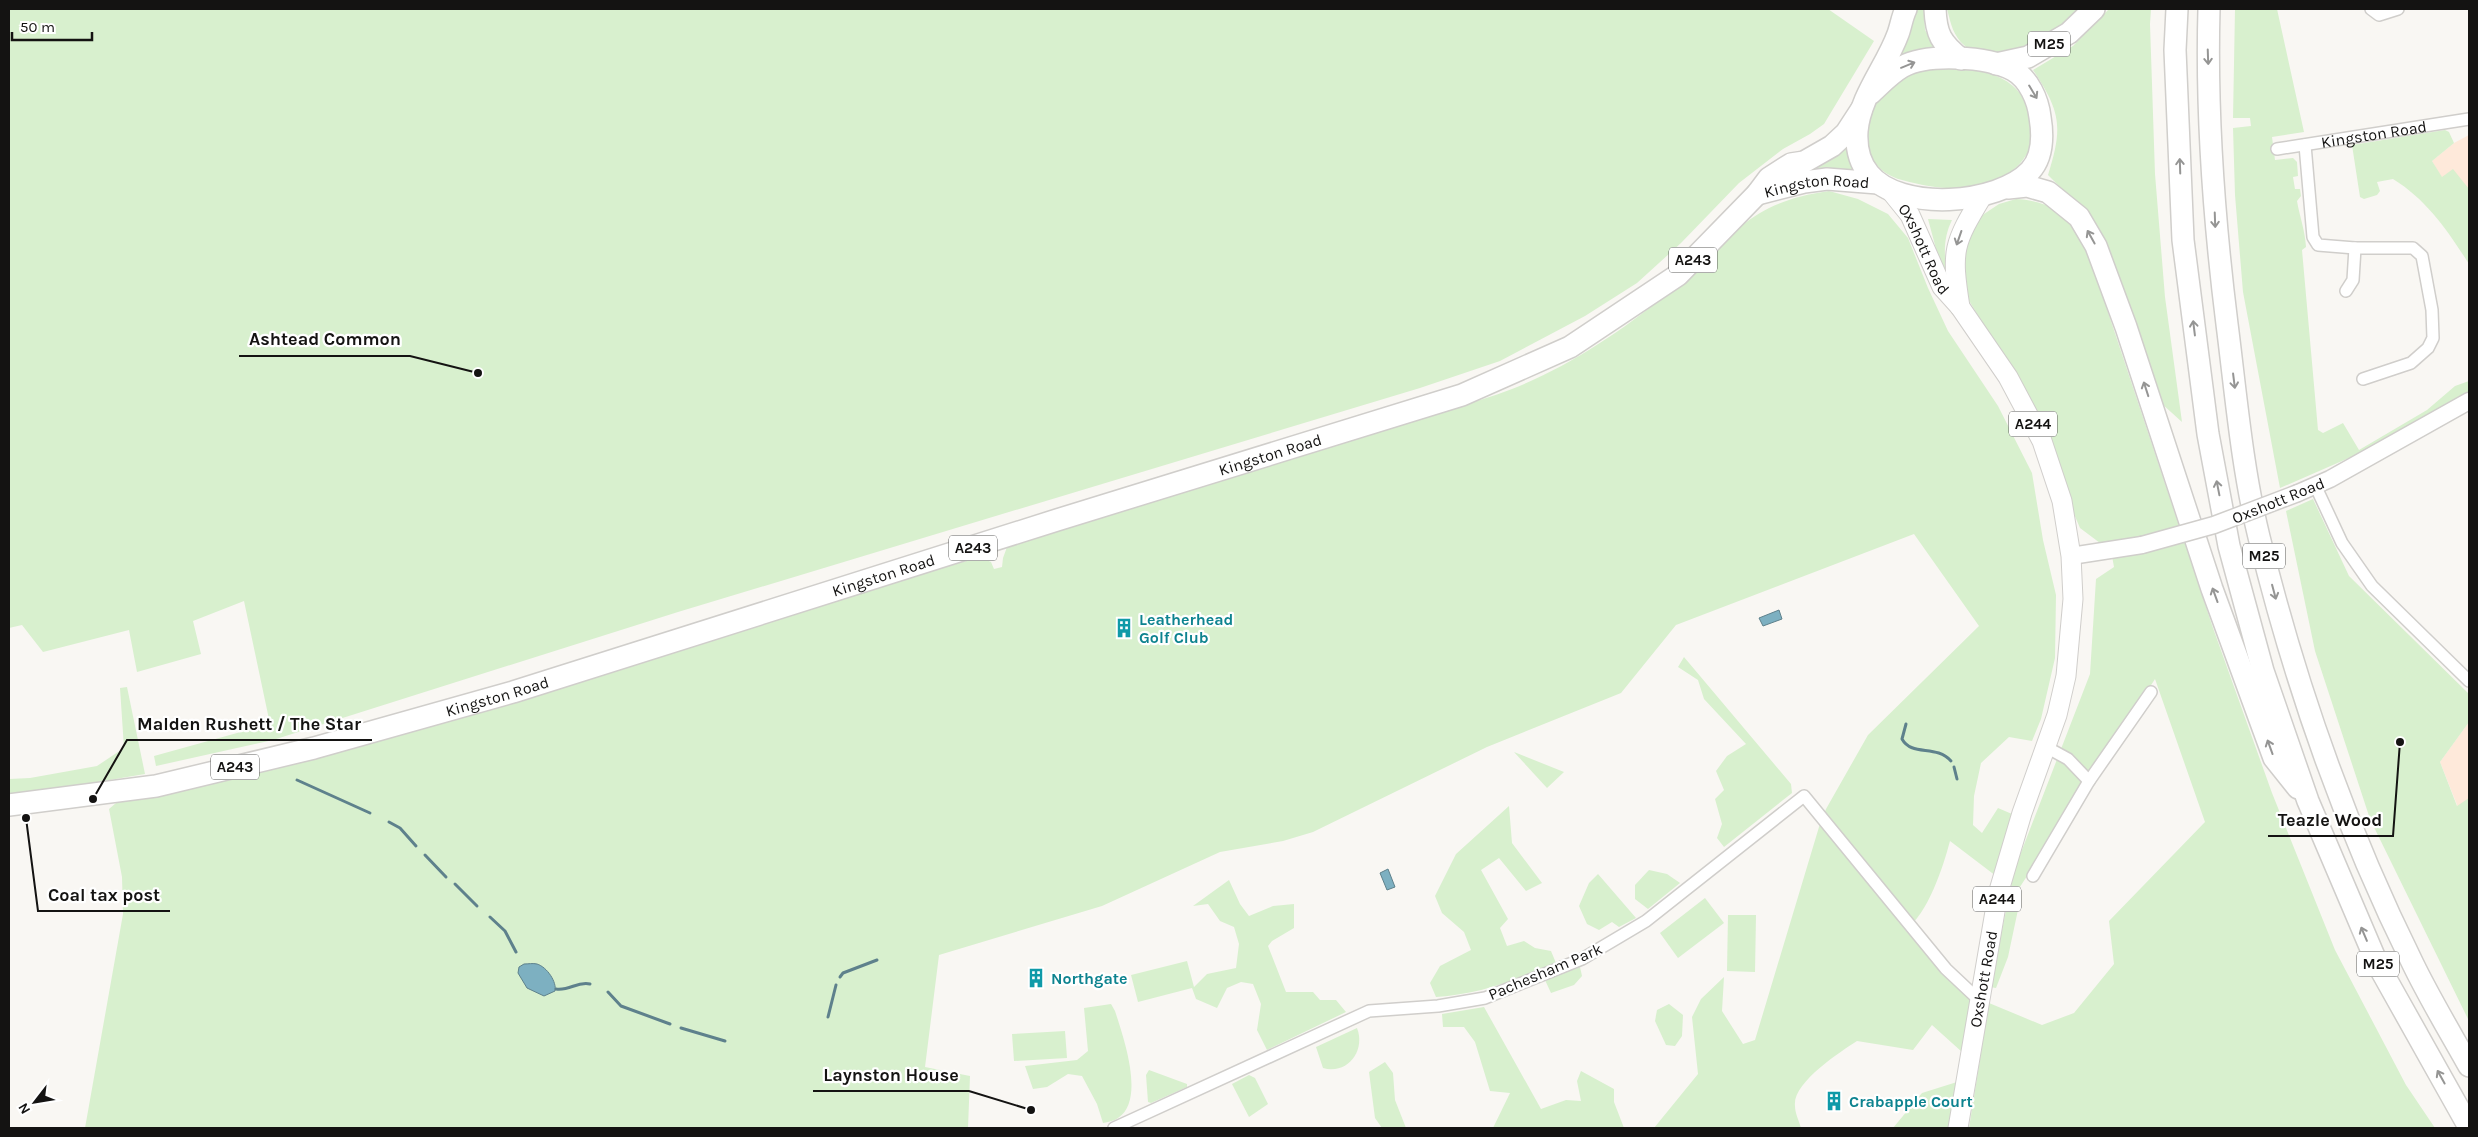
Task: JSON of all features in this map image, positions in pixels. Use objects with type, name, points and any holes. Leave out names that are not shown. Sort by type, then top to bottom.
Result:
[{"type":"highway","points":[[1935,9],[1936,29],[1946,48],[1961,59]]},
{"type":"highway","name":"M25","points":[[1996,64],[2028,57],[2069,33],[2094,9]]},
{"type":"highway","name":"M25","points":[[2177,9],[2175,50],[2183,240],[2208,434],[2229,546],[2263,671],[2308,801],[2377,963],[2469,1127]]},
{"type":"highway","name":"M25","points":[[2209,9],[2208,49],[2216,236],[2241,434],[2258,535],[2290,652],[2353,832],[2413,965],[2469,1066]]},
{"type":"highway","points":[[1790,164],[1800,155],[1825,140],[1844,119],[1892,30],[1904,14]]},
{"type":"highway","name":"A243","points":[[1865,102],[1898,34],[1904,14]]},
{"type":"highway","points":[[1925,59],[1961,59],[1996,64],[2014,70],[2027,83],[2037,100],[2042,129],[2040,153],[2030,171],[2008,188],[1967,200],[1941,200],[1914,196],[1884,186],[1861,164],[1857,146],[1865,102],[1902,67],[1925,59]]},
{"type":"highway","name":"Kingston Road","points":[[9,805],[156,786],[314,748],[513,692],[1462,395],[1570,347],[1620,316],[1678,274],[1758,194],[1769,178],[1790,164],[1804,162],[1832,146],[1846,133],[1865,102]]},
{"type":"highway","name":"Kingston Road","points":[[1758,194],[1804,182],[1827,179],[1884,186]]},
{"type":"highway","name":"M25","points":[[2008,188],[2027,186],[2048,192],[2079,217],[2096,246],[2126,327],[2212,588],[2274,758],[2308,801]]},
{"type":"main road","name":"Oxshott Road","points":[[1884,186],[1910,215],[1942,287],[1960,307],[2008,378],[2042,441],[2062,501],[2071,556],[2073,599],[2071,641],[2064,686],[2046,747],[2005,866],[1979,1000],[1958,1128]]},
{"type":"main road","name":"Oxshott Road","points":[[1960,307],[1954,272],[1955,249],[1961,231],[1983,195]]},
{"type":"main road","name":"Oxshott Road","points":[[2071,556],[2142,545],[2231,520],[2315,485],[2469,400]]},
{"type":"street","points":[[2371,9],[2379,15],[2398,9]]},
{"type":"street","name":"Kingston Road","points":[[2277,149],[2469,119]]},
{"type":"street","points":[[2305,145],[2315,242],[2322,247],[2413,248],[2420,252],[2434,325],[2433,338],[2421,356],[2411,363],[2363,379]]},
{"type":"street","points":[[2346,291],[2353,280],[2355,248]]},
{"type":"street","points":[[2315,485],[2342,543],[2362,574],[2469,681]]},
{"type":"street","points":[[2033,876],[2089,781],[2151,692]]},
{"type":"street","points":[[2046,747],[2068,759],[2089,781]]},
{"type":"street","name":"Pachesham Park","points":[[1114,1128],[1369,1011],[1438,1006],[1485,998],[1582,959],[1646,921],[1804,796],[1946,969],[1979,1000]]},
{"type":"shaded area","points":[[2469,135],[2469,224],[2432,161],[2454,143]]},
{"type":"shaded area","points":[[2469,722],[2469,835],[2440,762]]},
{"type":"green space","points":[[9,9],[1828,9],[1874,41],[1824,124],[1783,149],[1739,183],[1681,243],[1637,283],[1585,316],[1500,361],[1420,388],[678,612],[273,740],[156,766],[154,756],[270,724],[244,601],[193,621],[201,654],[137,672],[129,630],[43,652],[22,625],[9,628]]},
{"type":"green space","points":[[1914,9],[1924,9],[1925,30],[1936,49],[1917,50],[1896,56]]},
{"type":"green space","points":[[1947,9],[2081,9],[2061,29],[2035,44],[2007,52],[1993,53],[1965,46],[1953,29]]},
{"type":"green space","points":[[2109,9],[2151,9],[2155,174],[2165,297],[2182,422],[2161,403],[2075,202],[2048,175],[2056,144],[2057,120],[2049,97],[2033,70],[2073,46]]},
{"type":"green space","points":[[2235,9],[2277,9],[2304,132],[2272,137],[2275,160],[2293,158],[2297,162],[2298,176],[2293,177],[2295,189],[2300,189],[2301,196],[2297,201],[2306,247],[2302,250],[2318,430],[2323,433],[2343,423],[2359,450],[2427,410],[2455,386],[2469,381],[2469,393],[2358,454],[2280,488],[2243,292],[2235,195],[2233,128],[2251,126],[2250,118],[2233,118]]},
{"type":"green space","points":[[1960,67],[2001,78],[2013,86],[2021,95],[2027,106],[2033,131],[2032,142],[2023,159],[2010,173],[2002,178],[1974,187],[1943,188],[1922,185],[1902,180],[1886,173],[1875,163],[1868,150],[1865,136],[1866,121],[1871,106],[1879,92],[1890,80],[1904,73],[1923,69]]},
{"type":"green space","points":[[2445,130],[2449,132],[2454,143],[2432,161],[2442,177],[2453,169],[2469,189],[2469,264],[2436,217],[2416,196],[2393,179],[2377,182],[2380,191],[2377,195],[2364,199],[2360,197],[2352,145]]},
{"type":"green space","points":[[1845,143],[1855,169],[1826,170],[1786,177]]},
{"type":"green space","points":[[1829,191],[1858,199],[1888,214],[1908,238],[1948,331],[1998,406],[2032,473],[2043,540],[2056,595],[2055,658],[2041,719],[2032,741],[2009,737],[1981,763],[1974,796],[1973,825],[1982,833],[1998,808],[2012,814],[1996,876],[1950,841],[1939,876],[1928,902],[1913,923],[1905,930],[1971,1000],[1962,1052],[1932,1025],[1913,1050],[1857,1041],[1818,1069],[1801,1088],[1796,1097],[1795,1106],[1801,1128],[1654,1128],[1698,1074],[1692,1017],[1701,999],[1724,977],[1722,1011],[1743,1044],[1755,1040],[1826,809],[1868,735],[1979,626],[1914,534],[1676,625],[1621,693],[1487,747],[1313,832],[1283,841],[1220,852],[1102,906],[939,955],[925,1067],[970,1076],[968,1128],[85,1128],[123,914],[122,877],[109,809],[116,803],[202,785],[980,557],[991,562],[994,569],[1002,567],[1007,547],[1037,535],[1256,470],[1512,389],[1553,370],[1612,335],[1666,295],[1722,243],[1755,216],[1775,205],[1799,197]]},
{"type":"green space","points":[[2016,199],[2041,203],[2063,214],[2075,226],[2081,237],[2090,258],[2213,628],[2272,793],[2335,950],[2406,1085],[2435,1128],[1969,1128],[1989,1003],[2042,1025],[2074,1013],[2114,964],[2109,921],[2205,822],[2155,679],[2011,898],[2019,905],[2008,957],[1996,988],[1990,987],[2015,868],[2090,674],[2096,579],[2114,567],[2110,545],[2100,543],[2080,528],[2016,378],[1968,299],[1963,281],[1964,246],[1970,230],[1984,214],[1999,204]]},
{"type":"green space","points":[[1928,219],[1952,220],[1945,243],[1949,281],[1939,260]]},
{"type":"green space","points":[[2313,499],[2349,576],[2469,694],[2469,722],[2440,762],[2457,806],[2469,798],[2469,1021],[2370,819],[2315,651],[2286,511]]},
{"type":"green space","points":[[1684,657],[1791,784],[1792,793],[1724,847],[1717,838],[1722,824],[1715,799],[1724,790],[1716,771],[1727,756],[1746,744],[1704,699],[1698,680],[1678,667]]},
{"type":"green space","points":[[127,687],[145,774],[9,797],[9,779],[30,778],[97,766],[124,748],[120,688]]},
{"type":"green space","points":[[1514,752],[1564,772],[1547,788]]},
{"type":"green space","points":[[1509,806],[1512,843],[1542,883],[1526,891],[1499,858],[1481,870],[1508,919],[1500,928],[1507,946],[1524,941],[1535,948],[1551,951],[1556,963],[1498,985],[1467,993],[1436,997],[1430,983],[1440,966],[1471,950],[1464,932],[1442,913],[1435,896],[1456,854]]},
{"type":"green space","points":[[1649,870],[1667,874],[1680,883],[1648,909],[1635,899],[1635,885]]},
{"type":"green space","points":[[1598,874],[1636,918],[1619,927],[1612,922],[1599,930],[1587,924],[1579,906],[1589,883]]},
{"type":"green space","points":[[1229,880],[1240,904],[1249,916],[1273,906],[1294,904],[1294,928],[1272,941],[1268,946],[1286,992],[1313,992],[1320,1000],[1336,1000],[1346,1012],[1267,1050],[1257,1030],[1261,1004],[1253,984],[1241,982],[1227,988],[1217,1008],[1196,999],[1192,988],[1138,1002],[1131,975],[1187,961],[1194,987],[1207,974],[1236,968],[1239,944],[1234,927],[1220,921],[1208,904],[1193,906]]},
{"type":"green space","points":[[1705,898],[1724,923],[1678,958],[1660,933]]},
{"type":"green space","points":[[1728,915],[1756,915],[1755,972],[1727,971]]},
{"type":"green space","points":[[1580,967],[1582,976],[1574,985],[1551,993],[1545,980]]},
{"type":"green space","points":[[1111,1004],[1115,1011],[1127,1051],[1131,1083],[1130,1097],[1126,1109],[1118,1118],[1103,1123],[1097,1104],[1082,1076],[1068,1074],[1047,1087],[1033,1089],[1025,1066],[1077,1060],[1088,1051],[1084,1008]]},
{"type":"green space","points":[[1669,1004],[1683,1015],[1682,1036],[1675,1046],[1666,1045],[1655,1021],[1657,1010]]},
{"type":"green space","points":[[1484,1007],[1541,1109],[1566,1100],[1581,1101],[1577,1081],[1581,1071],[1614,1089],[1614,1102],[1624,1128],[1493,1128],[1510,1093],[1490,1091],[1475,1042],[1464,1027],[1443,1027],[1442,1014]]},
{"type":"green space","points":[[1357,1028],[1359,1045],[1357,1053],[1352,1059],[1340,1068],[1323,1068],[1316,1047]]},
{"type":"green space","points":[[1065,1031],[1067,1058],[1014,1061],[1012,1034]]},
{"type":"green space","points":[[1385,1062],[1393,1073],[1395,1100],[1406,1128],[1382,1128],[1375,1118],[1369,1072]]},
{"type":"green space","points":[[1149,1070],[1187,1084],[1187,1087],[1151,1103],[1148,1102],[1146,1075]]},
{"type":"green space","points":[[1249,1075],[1255,1078],[1268,1104],[1249,1117],[1232,1084]]},
{"type":"green space","points":[[1957,1082],[1950,1128],[1893,1128],[1922,1093]]},
{"type":"water","points":[[1779,610],[1782,619],[1763,626],[1759,618]]},
{"type":"water","points":[[1388,869],[1395,887],[1387,890],[1380,873]]},
{"type":"water","points":[[524,964],[537,964],[548,971],[553,979],[555,991],[544,996],[527,988],[518,973],[519,967]]},
{"type":"waterway","points":[[1906,724],[1902,739],[1906,744],[1912,748],[1938,753],[1951,761]]},
{"type":"waterway","points":[[1954,767],[1957,779]]},
{"type":"waterway","points":[[297,780],[370,813]]},
{"type":"waterway","points":[[389,822],[400,828],[416,846]]},
{"type":"waterway","points":[[425,855],[446,877]]},
{"type":"waterway","points":[[455,884],[477,906]]},
{"type":"waterway","points":[[490,917],[505,931],[516,952]]},
{"type":"waterway","points":[[840,977],[843,973],[877,960]]},
{"type":"waterway","points":[[556,989],[565,989],[585,983],[590,984]]},
{"type":"waterway","points":[[828,1017],[836,985]]},
{"type":"waterway","points":[[608,992],[621,1006],[670,1024]]},
{"type":"waterway","points":[[681,1028],[725,1041]]},
{"type":"place","name":"Ashtead Common","points":[[478,373]]},
{"type":"place","name":"Leatherhead Golf Club","points":[[1124,628]]},
{"type":"place","name":"Teazle Wood","points":[[2400,742]]},
{"type":"place","name":"Malden Rushett / The Star","points":[[93,799]]},
{"type":"place","name":"Coal tax post","points":[[26,818]]},
{"type":"place","name":"Northgate","points":[[1036,978]]},
{"type":"place","name":"Crabapple Court","points":[[1834,1101]]},
{"type":"place","name":"Laynston House","points":[[1031,1110]]}]
